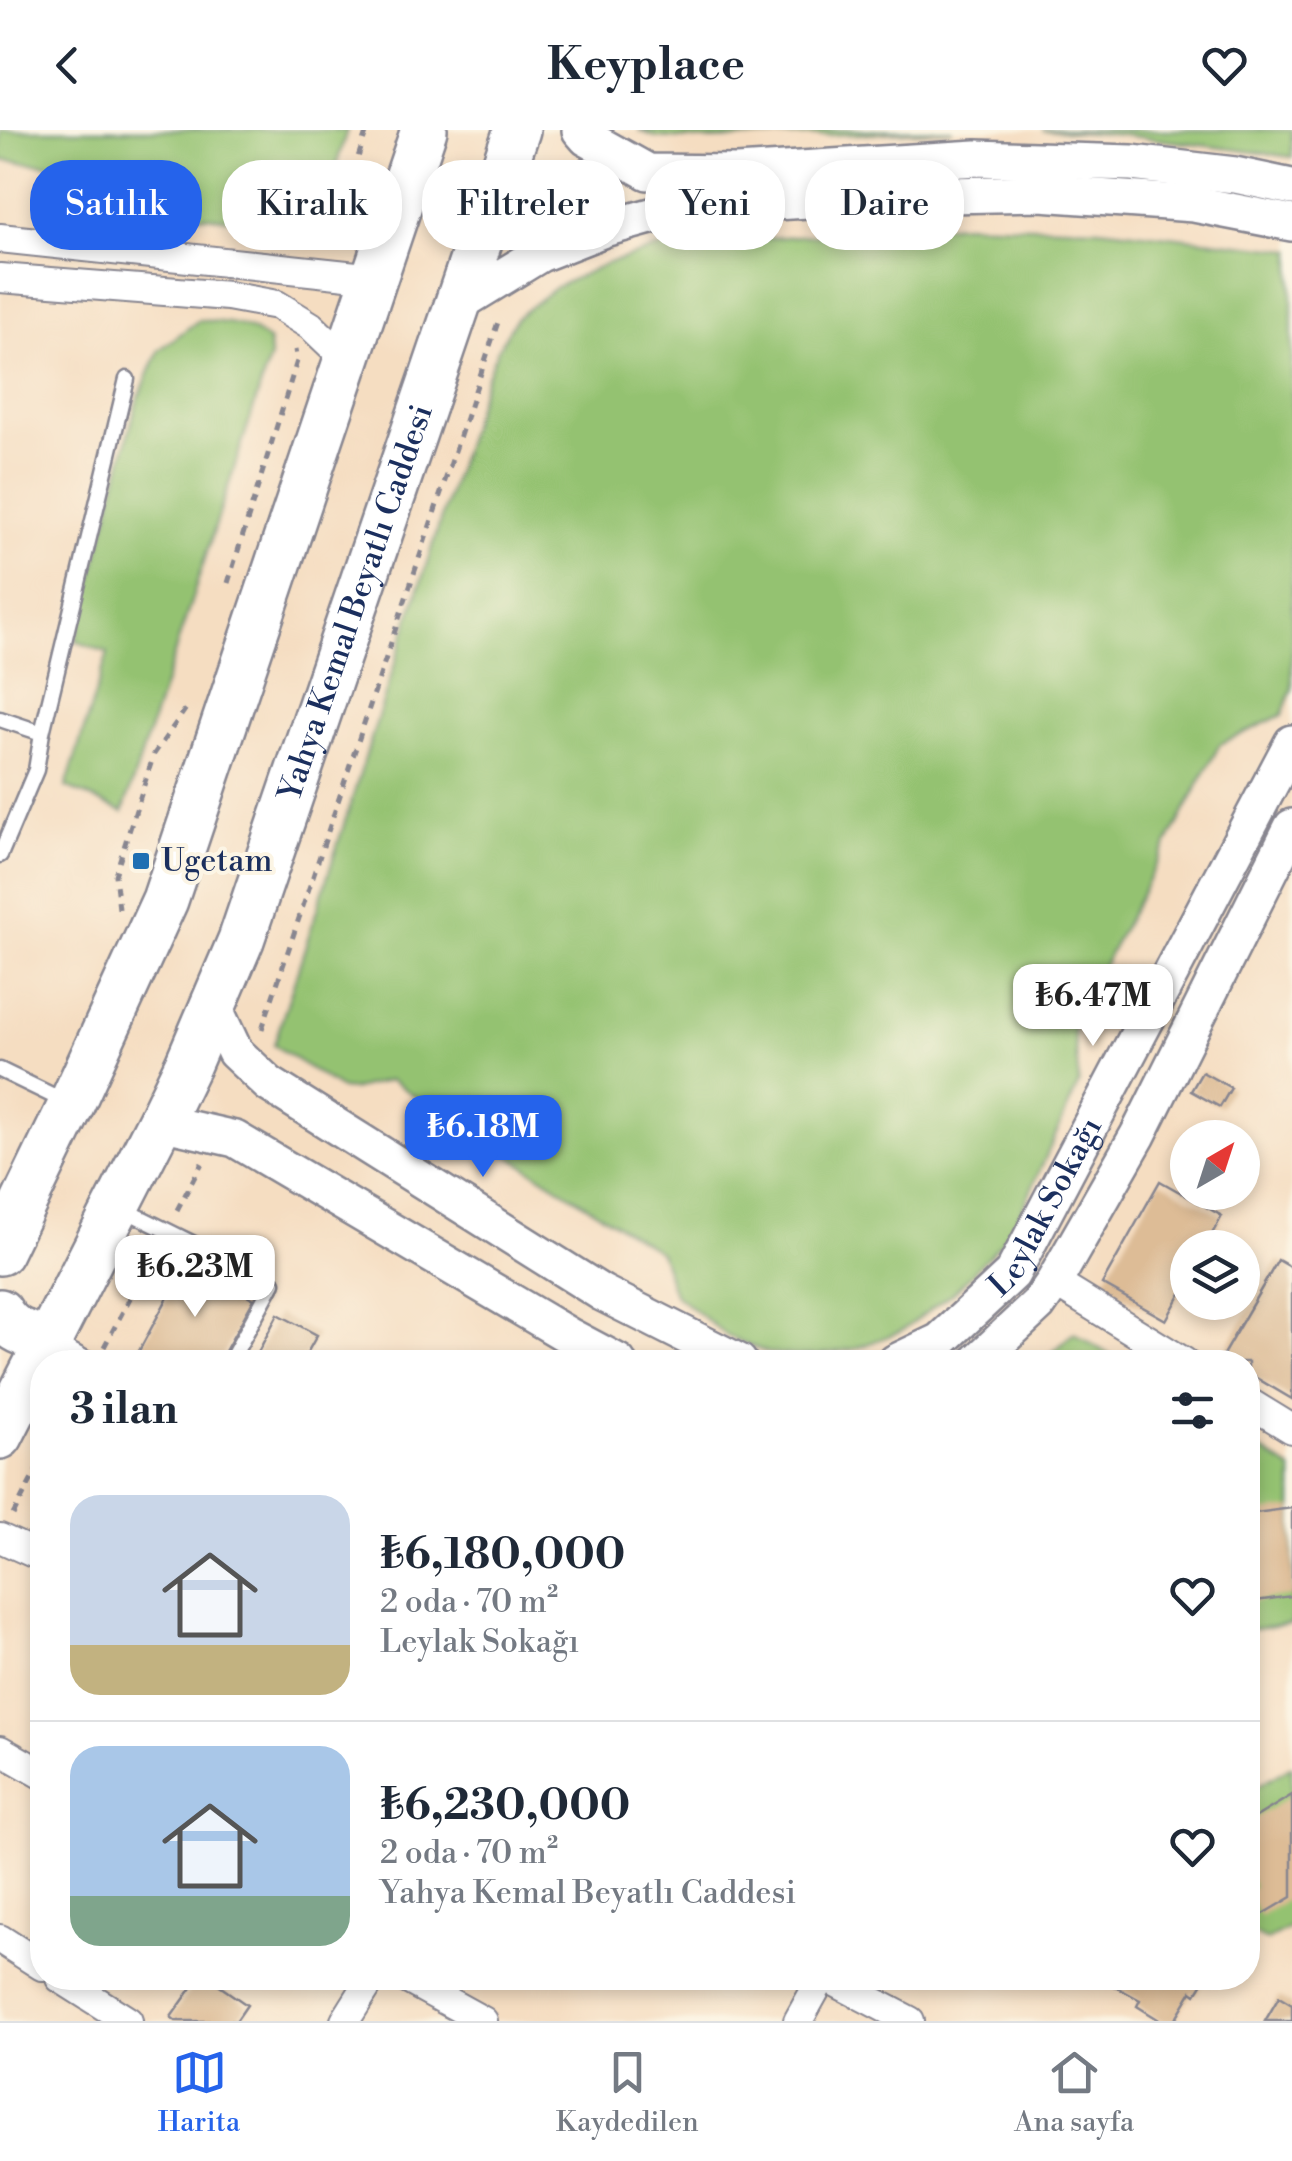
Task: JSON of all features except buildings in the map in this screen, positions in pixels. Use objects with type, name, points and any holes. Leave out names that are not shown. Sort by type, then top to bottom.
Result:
[{"type":"main road","points":[[0,1252],[72,1105],[164,900],[424,130]]},
{"type":"main road","name":"Yahya Kemal Beyatlı Caddesi","points":[[45,1350],[160,1122],[248,921],[517,130]]},
{"type":"main road","points":[[0,1312],[6,1322],[23,1334],[50,1340]]},
{"type":"main road","name":"Yahya Kemal Beyatlı Caddesi","points":[[0,1436],[30,1378]]},
{"type":"street","points":[[580,130],[587,138],[648,172],[737,173],[976,158],[1132,163],[1292,187]]},
{"type":"street","points":[[458,304],[540,254],[604,229],[658,214],[726,205],[1040,193],[1194,204],[1292,223]]},
{"type":"street","points":[[0,238],[375,278]]},
{"type":"street","points":[[0,278],[228,296],[276,306],[294,314],[324,338],[346,365]]},
{"type":"street","name":"Leylak Sokağı","points":[[921,1350],[940,1341],[1012,1274],[1292,743]]},
{"type":"street","name":"Leylak Sokağı","points":[[990,1350],[1038,1305],[1054,1282],[1138,1135],[1292,826]]},
{"type":"street","points":[[213,1005],[235,1052],[268,1084],[602,1293],[715,1350]]},
{"type":"street","points":[[160,1122],[236,1139],[595,1350]]},
{"type":"street","points":[[1054,1282],[1164,1350]]},
{"type":"street","points":[[1260,1409],[1292,1429]]},
{"type":"street","points":[[0,1538],[30,1552]]},
{"type":"street","points":[[0,1750],[30,1767]]},
{"type":"street","points":[[0,1940],[30,1958]]},
{"type":"street","points":[[81,1990],[128,2021]]},
{"type":"street","points":[[345,2021],[364,1990]]},
{"type":"street","points":[[426,1990],[482,2021]]},
{"type":"street","points":[[798,2021],[817,1990]]},
{"type":"street","points":[[849,1990],[910,2021]]},
{"type":"lane","points":[[0,855],[36,770],[127,379]]},
{"type":"lane","points":[[0,719],[42,732]]},
{"type":"lane","points":[[0,1070],[72,1105]]},
{"type":"lane","points":[[118,1206],[273,1283],[237,1350]]},
{"type":"lane","points":[[50,1340],[69,1350]]},
{"type":"path","points":[[310,270],[327,222],[346,194],[367,130]]},
{"type":"path","points":[[227,587],[296,361],[294,314]]},
{"type":"path","points":[[120,924],[115,875],[154,754],[192,700]]},
{"type":"path","points":[[0,1538],[30,1482]]},
{"type":"green space","points":[[0,130],[347,130],[338,160],[222,160],[222,218],[202,216],[202,160],[0,160]]},
{"type":"green space","points":[[638,130],[953,130],[708,140],[656,137]]},
{"type":"green space","points":[[1042,130],[1292,130],[1292,157],[1123,135]]},
{"type":"green space","points":[[964,224],[1099,228],[1292,250],[1292,689],[1282,715],[1220,744],[1073,1023],[1079,1083],[1013,1230],[957,1289],[902,1331],[854,1349],[761,1350],[727,1336],[674,1294],[660,1252],[390,1080],[341,1089],[274,1045],[497,351],[516,318],[556,287],[605,264],[654,250],[785,250],[785,237],[805,235],[805,250],[964,250]]},
{"type":"green space","points":[[199,320],[253,330],[269,342],[270,357],[123,812],[66,787],[108,653],[76,641],[137,401],[159,350]]},
{"type":"green space","points":[[1074,1333],[1102,1350],[1055,1350]]},
{"type":"green space","points":[[1260,1450],[1292,1470],[1292,1624],[1260,1628]]},
{"type":"green space","points":[[1292,1766],[1292,1926],[1267,1940],[1260,1936],[1260,1785]]},
{"type":"place","name":"Ugetam","points":[[141,861]]}]
